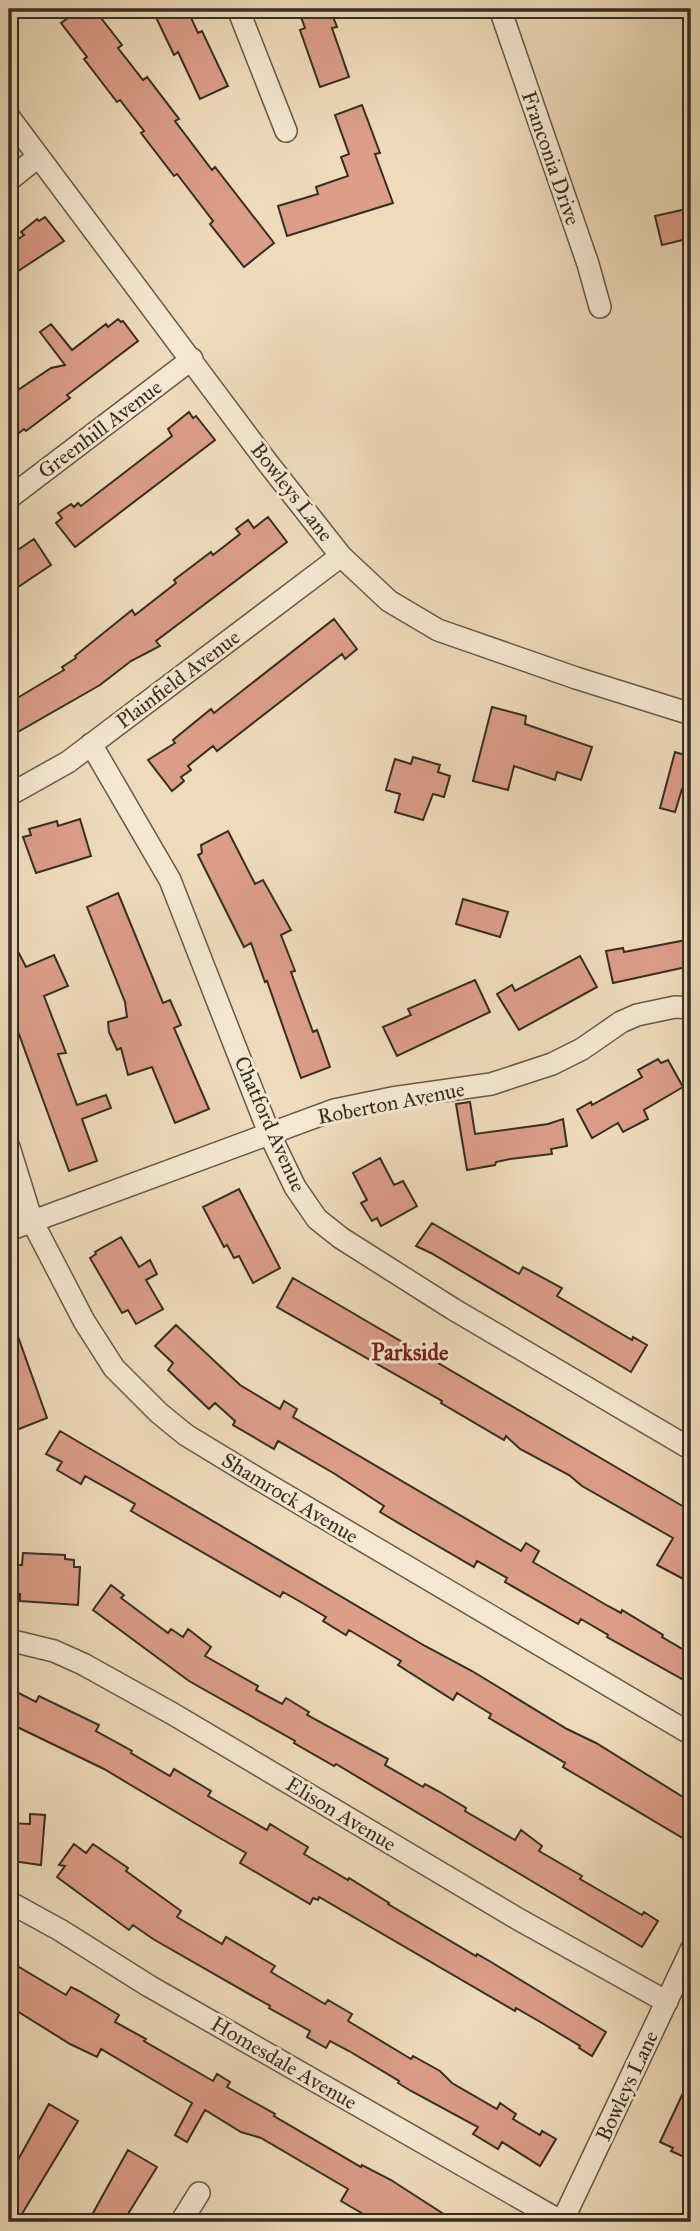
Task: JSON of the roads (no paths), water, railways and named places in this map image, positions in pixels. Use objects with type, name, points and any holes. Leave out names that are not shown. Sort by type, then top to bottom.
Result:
[{"type":"street","points":[[238,9],[286,131]]},
{"type":"street","name":"Franconia Drive","points":[[500,9],[588,264],[600,307]]},
{"type":"street","name":"Bowleys Lane","points":[[9,117],[267,462],[341,556],[389,601],[438,630],[691,714]]},
{"type":"street","points":[[9,180],[38,157]]},
{"type":"street","name":"Greenhill Avenue","points":[[9,498],[192,359]]},
{"type":"street","name":"Plainfield Avenue","points":[[9,795],[68,762],[341,556]]},
{"type":"street","name":"Chatford Avenue","points":[[91,744],[170,880],[269,1133],[306,1206],[327,1228],[453,1309],[691,1449]]},
{"type":"street","name":"Roberton Avenue","points":[[9,1230],[334,1110],[392,1098],[491,1084],[552,1064],[637,1015],[676,1007],[691,1008]]},
{"type":"street","name":"Shamrock Avenue","points":[[9,1147],[32,1221],[84,1321],[114,1368],[159,1413],[186,1435],[691,1734]]},
{"type":"street","name":"Elison Avenue","points":[[9,1640],[54,1651],[83,1664],[173,1714],[518,1919],[667,2002]]},
{"type":"street","name":"Homesdale Avenue","points":[[9,1902],[60,1930],[149,1986],[562,2222]]},
{"type":"street","name":"Bowleys Lane","points":[[562,2222],[691,1950]]},
{"type":"street","points":[[181,2222],[199,2193]]},
{"type":"district","name":"Parkside","points":[[410,1352]]}]
